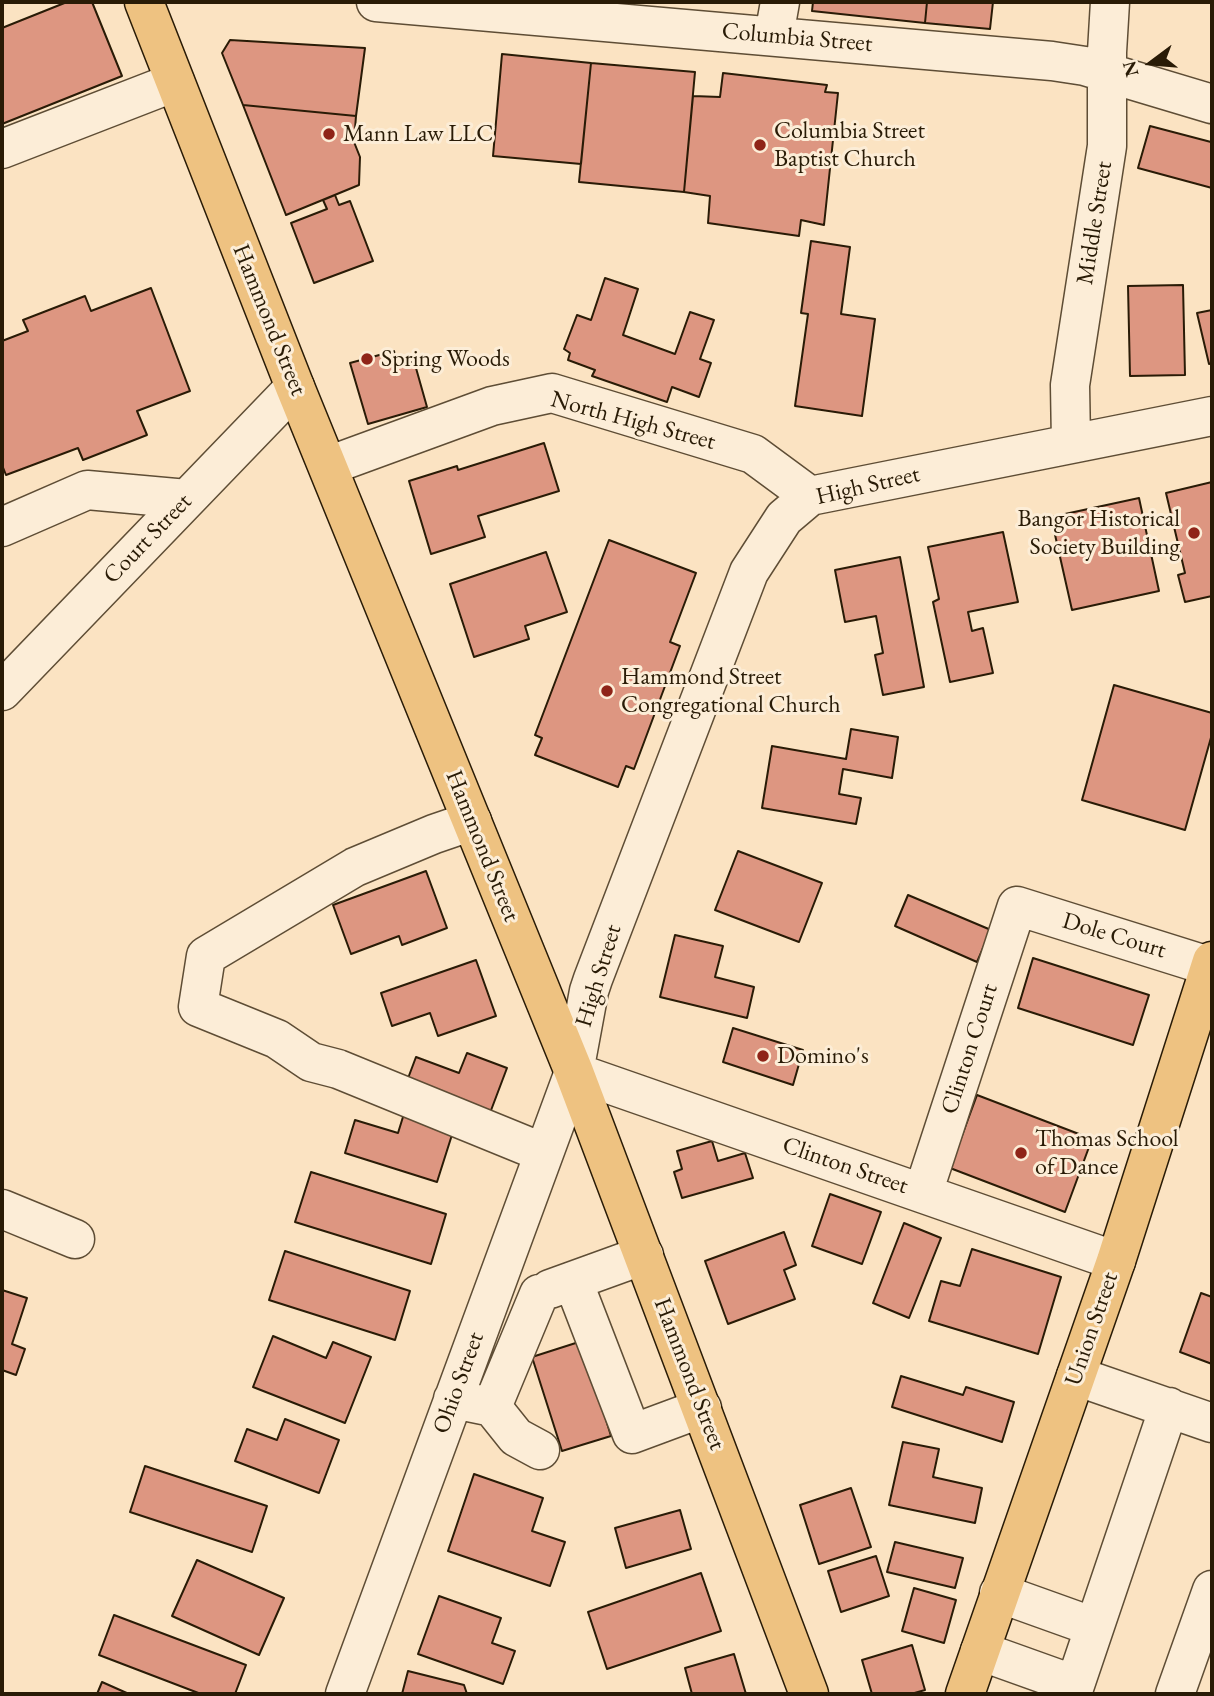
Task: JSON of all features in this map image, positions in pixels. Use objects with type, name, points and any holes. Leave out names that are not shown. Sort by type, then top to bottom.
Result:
[{"type":"main road","name":"Hammond Street","points":[[144,2],[295,387],[574,1072],[809,1694]]},
{"type":"main road","name":"Union Street","points":[[965,1694],[1116,1261],[1212,964]]},
{"type":"street","name":"Columbia Street","points":[[384,2],[777,19],[1052,61],[1108,73],[1212,104]]},
{"type":"street","name":"Middle Street","points":[[1071,443],[1070,385],[1107,146],[1110,2]]},
{"type":"street","points":[[2,149],[175,82]]},
{"type":"street","name":"Court Street","points":[[2,691],[295,387]]},
{"type":"street","name":"North High Street","points":[[328,466],[492,406],[552,393],[753,454],[810,496]]},
{"type":"street","name":"High Street","points":[[574,1072],[589,992],[749,572],[785,518],[810,496],[1212,416]]},
{"type":"street","points":[[2,527],[87,490],[187,499]]},
{"type":"street","points":[[472,821],[355,867],[206,956],[198,1007],[277,1039],[311,1062],[338,1069],[544,1153]]},
{"type":"street","name":"Dole Court","points":[[1017,906],[1212,964]]},
{"type":"street","name":"Clinton Court","points":[[923,1193],[1017,906]]},
{"type":"street","name":"Ohio Street","points":[[345,1694],[574,1072]]},
{"type":"street","name":"Clinton Street","points":[[574,1072],[1116,1261]]},
{"type":"street","points":[[2,1209],[75,1238]]},
{"type":"street","points":[[498,1278],[556,1287],[644,1255]]},
{"type":"street","points":[[492,1407],[556,1287]]},
{"type":"street","points":[[556,1287],[619,1440],[702,1408]]},
{"type":"street","points":[[1076,1376],[1212,1423]]},
{"type":"street","points":[[453,1399],[492,1407],[516,1437],[540,1450]]},
{"type":"street","points":[[980,1651],[1084,1691],[1094,1627],[1169,1407]]},
{"type":"street","points":[[1175,1694],[1212,1590]]},
{"type":"street","points":[[999,1593],[1094,1627]]},
{"type":"building","points":[[67,2],[92,2],[122,76],[2,124],[2,28]]},
{"type":"building","points":[[813,2],[927,2],[925,23],[812,11]]},
{"type":"building","points":[[927,2],[993,2],[990,29],[925,23]]},
{"type":"building","points":[[230,40],[365,48],[356,116],[243,105],[222,53]]},
{"type":"building","points":[[502,54],[591,63],[581,164],[493,156]]},
{"type":"building","points":[[591,63],[695,72],[684,192],[579,182]]},
{"type":"building","name":"Columbia Street Baptist Church","points":[[723,73],[827,85],[825,92],[838,93],[824,225],[801,220],[799,236],[708,223],[710,196],[684,192],[693,96],[720,97]]},
{"type":"building","points":[[243,105],[356,116],[354,142],[360,157],[359,185],[286,215]]},
{"type":"building","points":[[1150,126],[1211,142],[1212,188],[1138,168]]},
{"type":"building","points":[[335,195],[339,205],[350,201],[373,261],[314,283],[291,223],[327,209],[323,200]]},
{"type":"building","points":[[811,241],[850,247],[841,314],[875,319],[862,416],[795,406],[808,314],[801,313]]},
{"type":"building","points":[[605,278],[638,289],[623,335],[675,354],[690,312],[714,320],[700,359],[711,363],[699,397],[672,387],[667,402],[592,376],[595,370],[568,360],[570,353],[564,349],[577,315],[591,320]]},
{"type":"building","points":[[1183,285],[1185,375],[1130,376],[1128,286]]},
{"type":"building","points":[[151,288],[190,391],[137,411],[147,435],[83,460],[78,448],[6,475],[2,465],[2,341],[28,331],[23,320],[85,296],[91,311]]},
{"type":"building","points":[[1212,310],[1212,363],[1209,364],[1197,313]]},
{"type":"building","points":[[394,351],[398,366],[414,361],[427,407],[368,424],[350,363]]},
{"type":"building","points":[[544,443],[559,491],[478,516],[485,537],[431,554],[409,481],[457,466],[458,470]]},
{"type":"building","name":"Bangor Historical Society Building","points":[[1212,482],[1212,596],[1185,602],[1178,575],[1185,573],[1166,493]]},
{"type":"building","points":[[1139,498],[1159,591],[1072,610],[1051,517]]},
{"type":"building","points":[[1003,532],[1018,602],[968,612],[972,631],[983,628],[993,673],[950,682],[933,602],[939,599],[928,547]]},
{"type":"building","name":"Hammond Street Congregational Church","points":[[609,540],[696,573],[670,642],[680,646],[634,769],[626,766],[618,787],[535,755],[542,738],[535,735]]},
{"type":"building","points":[[546,552],[567,612],[525,626],[529,639],[474,657],[450,584]]},
{"type":"building","points":[[900,557],[924,687],[883,695],[875,655],[883,653],[876,616],[845,622],[835,570]]},
{"type":"building","points":[[1114,685],[1212,713],[1212,734],[1185,830],[1082,800]]},
{"type":"building","points":[[851,729],[898,737],[892,778],[843,769],[839,794],[861,798],[856,824],[762,808],[772,746],[846,759]]},
{"type":"building","points":[[738,851],[822,883],[799,942],[715,910]]},
{"type":"building","points":[[426,871],[447,928],[402,945],[399,936],[351,954],[333,905]]},
{"type":"building","points":[[908,895],[991,930],[977,962],[895,926]]},
{"type":"building","points":[[675,935],[723,946],[715,977],[754,987],[747,1018],[660,997]]},
{"type":"building","points":[[1033,958],[1149,995],[1133,1045],[1018,1008]]},
{"type":"building","points":[[476,960],[496,1016],[438,1036],[430,1013],[392,1026],[381,993]]},
{"type":"building","name":"Domino's","points":[[733,1028],[803,1050],[793,1085],[723,1062]]},
{"type":"building","points":[[467,1053],[507,1068],[490,1113],[407,1081],[416,1057],[459,1073]]},
{"type":"building","name":"Thomas School of Dance","points":[[977,1095],[1092,1139],[1065,1212],[950,1168]]},
{"type":"building","points":[[407,1104],[457,1119],[437,1182],[345,1153],[355,1120],[398,1133]]},
{"type":"building","points":[[712,1141],[718,1161],[745,1153],[753,1178],[682,1198],[674,1172],[682,1169],[677,1151]]},
{"type":"building","points":[[311,1172],[446,1214],[431,1264],[295,1222]]},
{"type":"building","points":[[830,1194],[881,1212],[862,1264],[812,1246]]},
{"type":"building","points":[[904,1223],[941,1238],[909,1318],[873,1303]]},
{"type":"building","points":[[784,1232],[796,1265],[784,1270],[795,1299],[728,1324],[705,1261]]},
{"type":"building","points":[[972,1249],[1061,1277],[1038,1354],[929,1321],[941,1281],[960,1286]]},
{"type":"building","points":[[285,1251],[410,1291],[395,1340],[269,1300]]},
{"type":"building","points":[[2,1290],[27,1298],[12,1344],[25,1349],[16,1375],[2,1370]]},
{"type":"building","points":[[1201,1293],[1212,1297],[1212,1364],[1180,1352]]},
{"type":"building","points":[[273,1336],[326,1358],[333,1342],[371,1357],[345,1423],[253,1387]]},
{"type":"building","points":[[582,1341],[611,1436],[562,1451],[532,1357]]},
{"type":"building","points":[[901,1376],[963,1395],[966,1387],[1014,1402],[1002,1442],[892,1407]]},
{"type":"building","points":[[285,1419],[339,1440],[319,1493],[235,1461],[247,1429],[277,1440]]},
{"type":"building","points":[[903,1442],[939,1449],[933,1477],[982,1488],[975,1523],[889,1505]]},
{"type":"building","points":[[145,1466],[267,1506],[252,1552],[130,1512]]},
{"type":"building","points":[[474,1474],[543,1498],[532,1531],[565,1542],[550,1586],[448,1551]]},
{"type":"building","points":[[851,1488],[871,1547],[819,1564],[800,1505]]},
{"type":"building","points":[[680,1510],[691,1549],[626,1568],[615,1528]]},
{"type":"building","points":[[895,1542],[963,1558],[955,1588],[887,1572]]},
{"type":"building","points":[[876,1556],[889,1596],[841,1612],[828,1571]]},
{"type":"building","points":[[197,1560],[284,1598],[259,1655],[172,1616]]},
{"type":"building","points":[[701,1573],[721,1631],[607,1669],[588,1612]]},
{"type":"building","points":[[914,1588],[956,1600],[944,1643],[902,1631]]},
{"type":"building","points":[[439,1596],[501,1618],[492,1643],[515,1651],[503,1684],[418,1654]]},
{"type":"building","points":[[114,1615],[246,1665],[235,1694],[201,1694],[99,1655]]},
{"type":"building","points":[[912,1645],[925,1690],[911,1694],[872,1694],[862,1660]]},
{"type":"building","points":[[734,1654],[746,1694],[692,1694],[685,1668]]},
{"type":"building","points":[[408,1671],[464,1685],[467,1694],[402,1694]]},
{"type":"building","points":[[102,1682],[129,1694],[97,1694]]},
{"type":"place","name":"Mann Law LLC","points":[[329,134]]},
{"type":"place","name":"Columbia Street Baptist Church","points":[[760,145]]},
{"type":"place","name":"Spring Woods","points":[[367,359]]},
{"type":"place","name":"Bangor Historical Society Building","points":[[1194,533]]},
{"type":"place","name":"Hammond Street Congregational Church","points":[[607,691]]},
{"type":"place","name":"Domino's","points":[[763,1056]]},
{"type":"place","name":"Thomas School of Dance","points":[[1021,1153]]}]
